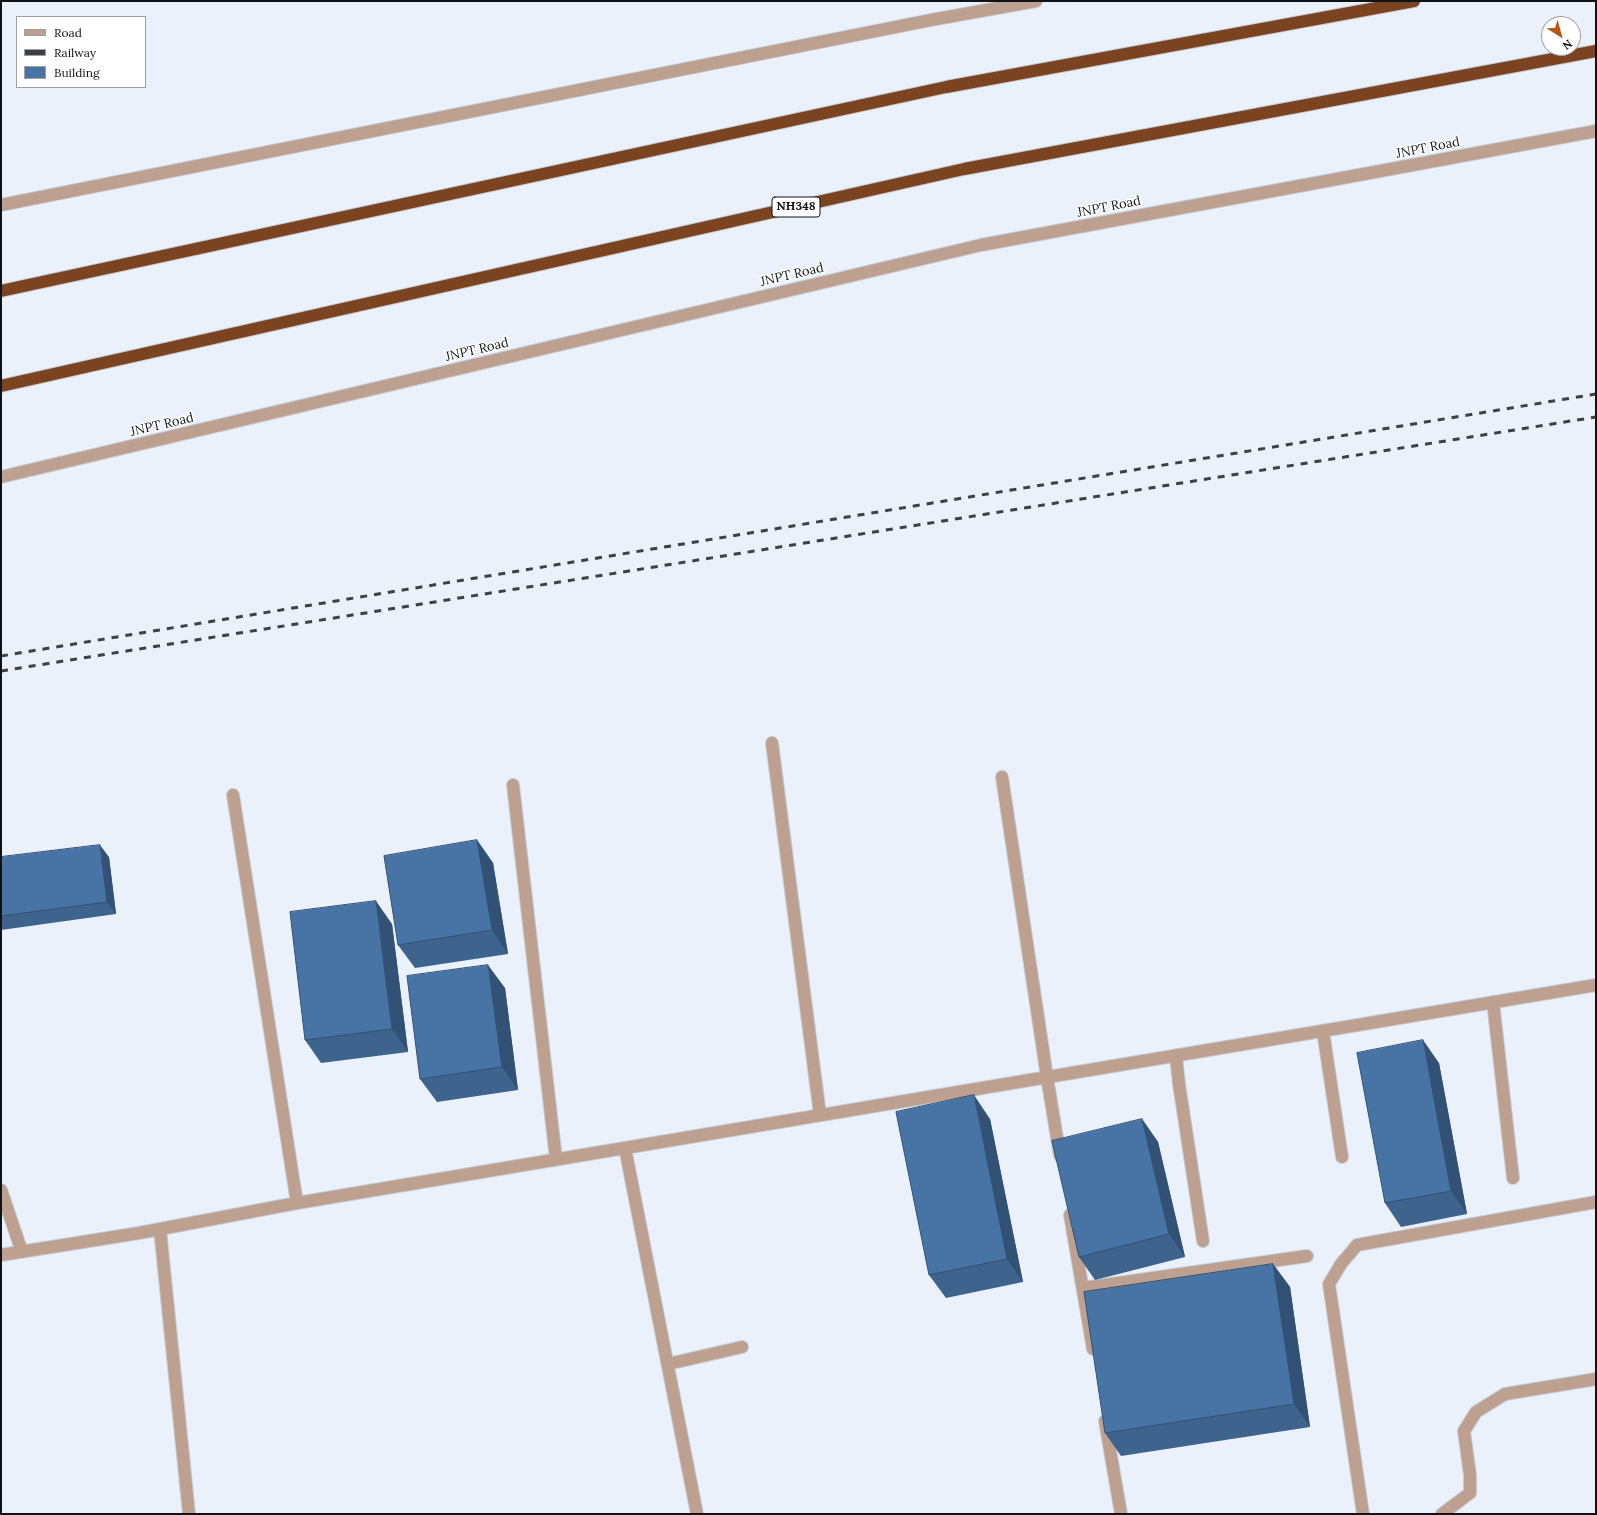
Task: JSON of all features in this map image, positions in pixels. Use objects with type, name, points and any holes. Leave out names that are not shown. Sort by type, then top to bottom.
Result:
[{"type":"highway","points":[[1,291],[946,87],[1414,1]]},
{"type":"highway","name":"NH348","points":[[1,386],[964,169],[1596,51]]},
{"type":"street","points":[[1,205],[931,20],[1036,1]]},
{"type":"street","name":"JNPT Road","points":[[1,477],[981,245],[1596,131]]},
{"type":"street","points":[[772,743],[820,1115]]},
{"type":"street","points":[[1002,777],[1047,1077],[1063,1171]]},
{"type":"street","points":[[512,785],[556,1159]]},
{"type":"street","points":[[233,795],[296,1203]]},
{"type":"street","points":[[1,1255],[160,1229],[296,1203],[1596,985]]},
{"type":"street","points":[[1493,1002],[1513,1178]]},
{"type":"street","points":[[1324,1031],[1342,1157]]},
{"type":"street","points":[[1176,1056],[1179,1084],[1204,1241]]},
{"type":"street","points":[[625,1148],[697,1514]]},
{"type":"street","points":[[1,1190],[22,1252]]},
{"type":"street","points":[[1068,1202],[1094,1358]]},
{"type":"street","points":[[1363,1514],[1329,1284],[1341,1264],[1357,1245],[1596,1202]]},
{"type":"street","points":[[160,1229],[189,1514]]},
{"type":"street","points":[[1083,1288],[1307,1256]]},
{"type":"street","points":[[668,1364],[742,1347]]},
{"type":"street","points":[[1442,1514],[1470,1493],[1470,1475],[1464,1431],[1476,1412],[1505,1394],[1596,1379]]},
{"type":"street","points":[[1104,1413],[1121,1514]]},
{"type":"building","points":[[477,840],[492,930],[398,945],[384,856]]},
{"type":"building","points":[[100,845],[107,902],[1,916],[1,857]]},
{"type":"building","points":[[376,901],[392,1029],[305,1040],[290,912]]},
{"type":"building","points":[[488,965],[502,1067],[420,1079],[407,976]]},
{"type":"building","points":[[1423,1040],[1451,1191],[1385,1203],[1357,1053]]},
{"type":"building","points":[[974,1095],[1007,1259],[929,1275],[896,1112]]},
{"type":"building","points":[[1142,1119],[1169,1234],[1079,1257],[1052,1141]]},
{"type":"building","points":[[1273,1264],[1294,1404],[1105,1433],[1084,1292]]},
{"type":"railway","points":[[1,656],[1596,394]]},
{"type":"railway","points":[[1,671],[1596,417]]}]
